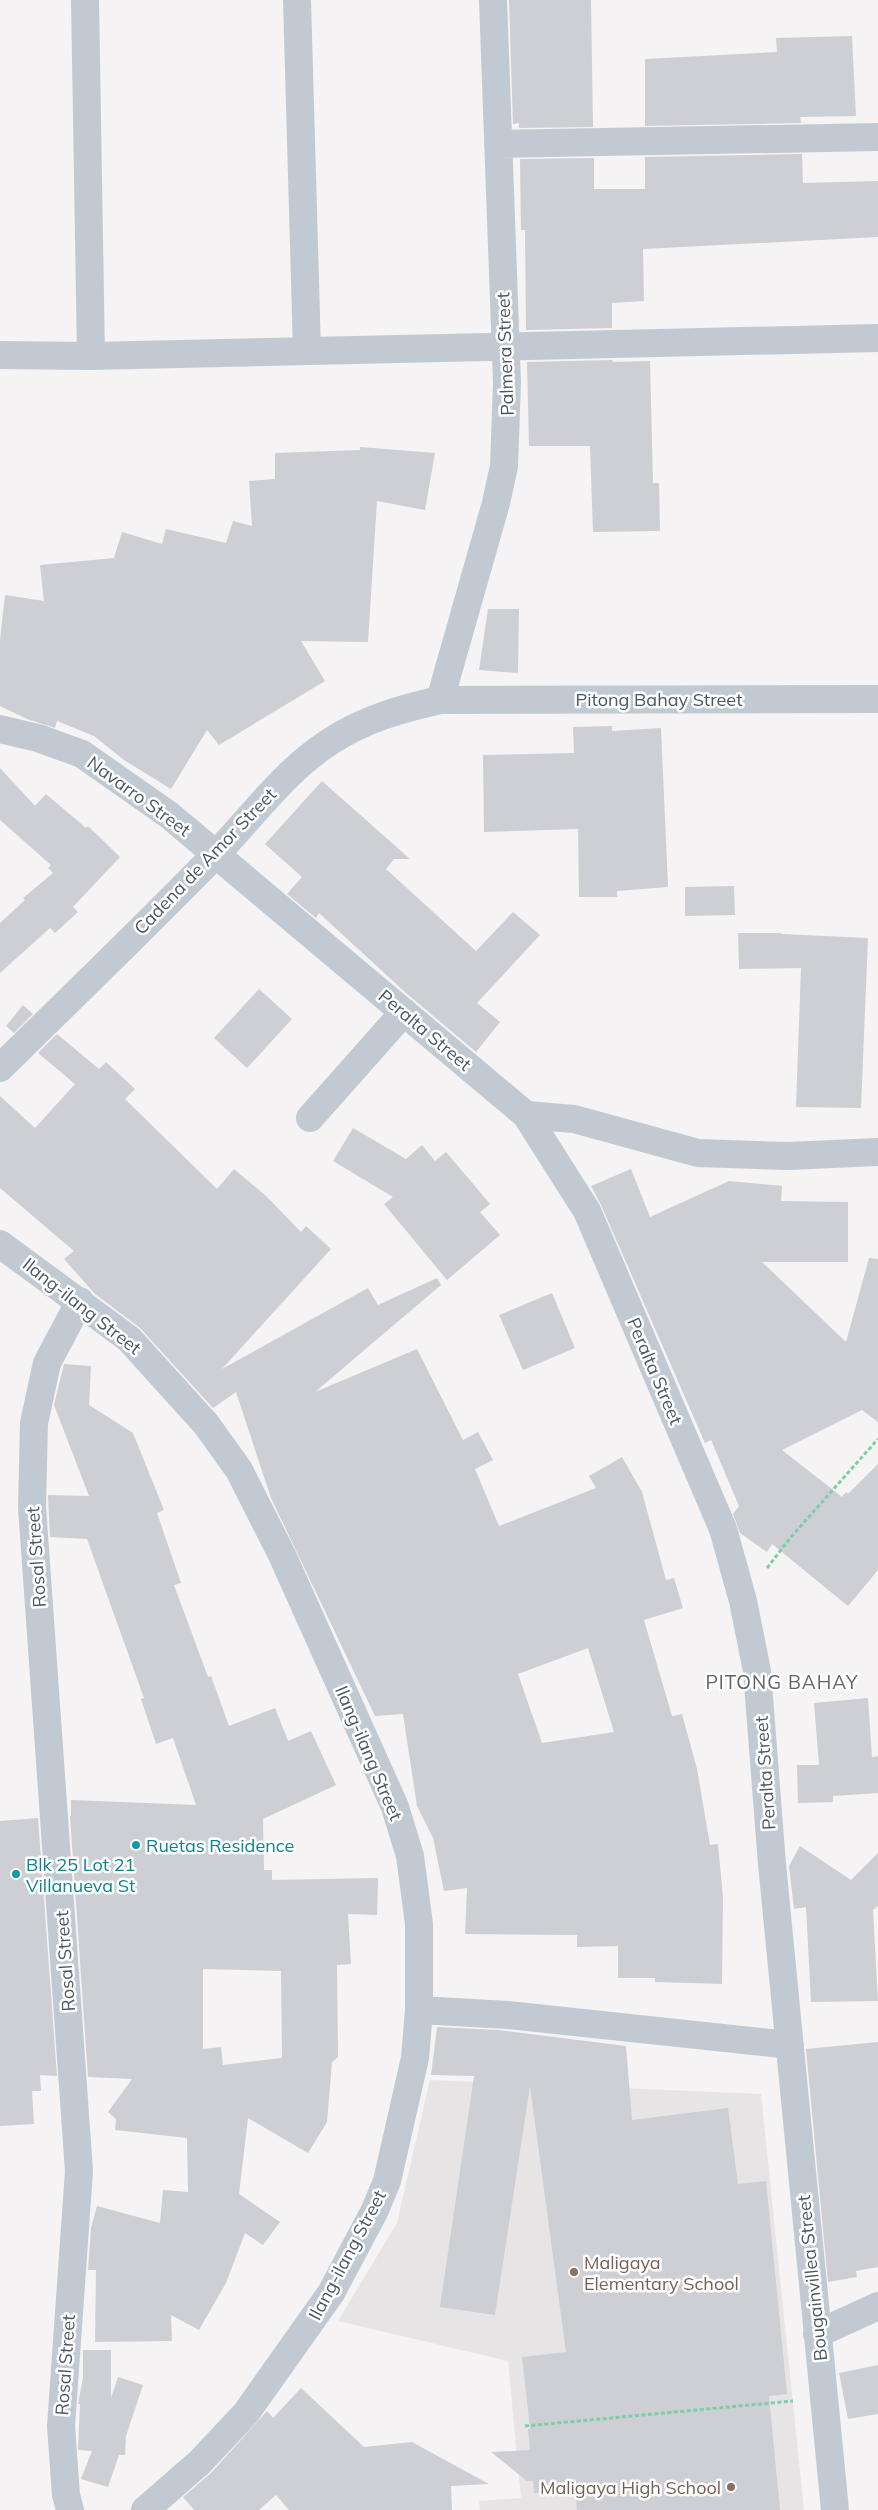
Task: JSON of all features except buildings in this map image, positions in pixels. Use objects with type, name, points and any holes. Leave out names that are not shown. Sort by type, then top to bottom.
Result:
[{"type":"street","points":[[85,0],[91,356]]},
{"type":"street","points":[[298,0],[307,351]]},
{"type":"street","name":"Palmera Street","points":[[440,700],[496,503],[504,466],[507,382],[493,0]]},
{"type":"street","points":[[498,144],[878,137]]},
{"type":"street","points":[[0,355],[91,356],[505,345],[878,338]]},
{"type":"street","name":"Pitong Bahay Street","points":[[440,700],[878,699]]},
{"type":"street","name":"Cadena de Amor Street","points":[[0,1068],[216,854],[297,766],[329,742],[360,723],[396,710],[440,700]]},
{"type":"street","name":"Navarro Street","points":[[0,729],[38,738],[82,754],[127,784],[216,854]]},
{"type":"street","name":"Peralta Street","points":[[216,854],[526,1116],[587,1211],[723,1529],[743,1600],[757,1670],[772,1864],[790,2045]]},
{"type":"street","points":[[310,1118],[404,1012]]},
{"type":"street","points":[[526,1116],[574,1119],[698,1153],[788,1156],[878,1152]]},
{"type":"street","name":"Ilang-ilang Street","points":[[0,1244],[80,1301],[129,1339],[206,1424],[238,1470],[282,1554],[395,1806],[410,1856],[419,1924],[419,2010],[415,2058],[386,2182],[375,2210],[331,2293],[246,2413],[200,2462],[145,2510]]},
{"type":"street","name":"Rosal Street","points":[[70,2510],[66,2495],[61,2426],[79,2171],[32,1507],[34,1423],[47,1363],[80,1301]]},
{"type":"street","points":[[419,2010],[508,2015],[790,2045]]},
{"type":"street","name":"Bougainvillea Street","points":[[790,2045],[817,2334],[836,2510]]},
{"type":"street","points":[[817,2334],[878,2306]]},
{"type":"path","points":[[743,1600],[791,1537],[878,1438]]},
{"type":"path","points":[[525,2426],[824,2398]]},
{"type":"shaded area","name":"Maligaya Elementary School","points":[[430,2080],[761,2094],[804,2510],[480,2510],[479,2501],[521,2498],[508,2361],[338,2321],[397,2223]]},
{"type":"place","name":"Ruetas Residence","points":[[136,1845]]},
{"type":"place","name":"Blk 25 Lot 21 Villanueva St","points":[[16,1874]]},
{"type":"place","name":"Maligaya Elementary School","points":[[574,2272]]},
{"type":"place","name":"Maligaya High School","points":[[731,2487]]},
{"type":"district","name":"PITONG BAHAY","points":[[782,1682]]}]
